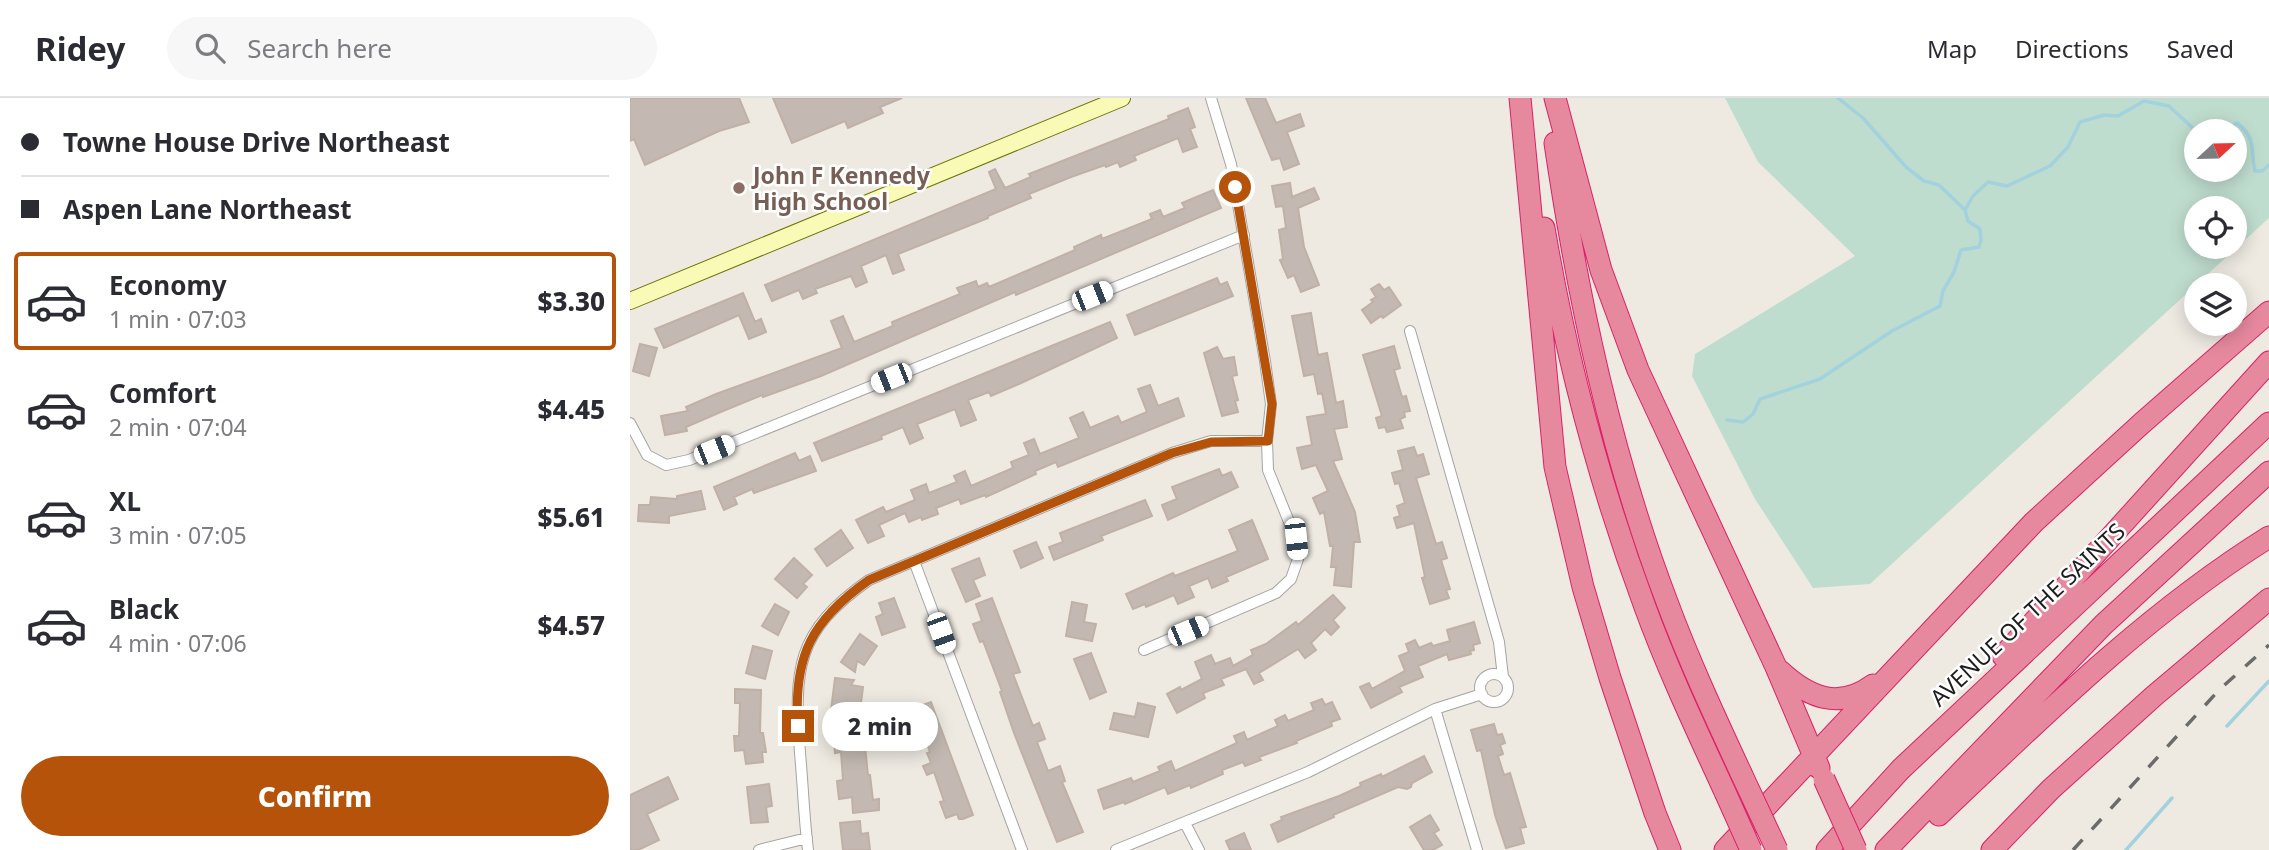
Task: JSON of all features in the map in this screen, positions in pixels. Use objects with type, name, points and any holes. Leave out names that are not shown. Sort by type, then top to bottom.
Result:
[{"type":"highway","points":[[1521,98],[1565,339],[1601,477],[1645,609],[1679,694],[1751,850]]},
{"type":"highway","points":[[1521,98],[1555,467],[1587,600],[1610,678],[1670,850]]},
{"type":"highway","points":[[1548,98],[1576,271],[1608,413],[1624,470],[1666,601],[1700,685],[1777,850]]},
{"type":"highway","points":[[1555,98],[1601,270],[1638,370],[1776,667],[1856,850]]},
{"type":"highway","points":[[1725,850],[2034,522],[2269,312]]},
{"type":"highway","points":[[1901,769],[2269,362]]},
{"type":"highway","name":"AVENUE OF THE SAINTS","points":[[1827,850],[1901,769],[2269,423]]},
{"type":"highway","points":[[1886,850],[2103,625],[2269,472]]},
{"type":"highway","points":[[1902,850],[2101,666],[2184,596],[2269,537]]},
{"type":"highway","points":[[1992,850],[2051,789],[2154,696],[2269,599]]},
{"type":"highway","points":[[1776,667],[1800,687],[1819,696],[1841,699],[1863,692],[1907,657]]},
{"type":"highway","points":[[1655,813],[1660,850]]},
{"type":"street","points":[[630,301],[1122,98]]},
{"type":"street","points":[[1144,650],[1276,593],[1291,579],[1298,559],[1296,539],[1268,470],[1272,404],[1231,164],[1211,98]]},
{"type":"street","points":[[630,423],[648,456],[666,466],[689,460],[1244,235]]},
{"type":"street","points":[[1410,331],[1499,642],[1507,690],[1500,700],[1488,700],[1482,694],[1480,685],[1485,677],[1494,674],[1503,677]]},
{"type":"street","points":[[759,850],[807,844],[796,701],[799,672],[806,648],[821,624],[842,600],[869,580],[1172,453],[1211,442],[1268,441]]},
{"type":"street","points":[[914,561],[1022,850]]},
{"type":"street","points":[[1116,850],[1344,756],[1391,729],[1435,709],[1482,694]]},
{"type":"street","points":[[1435,709],[1477,850]]},
{"type":"street","points":[[1185,823],[1199,850]]},
{"type":"green space","points":[[1725,98],[2269,98],[2269,218],[2247,238],[2247,196],[2184,196],[2184,259],[2224,259],[2209,273],[2184,273],[2184,296],[1870,584],[1813,588],[1755,499],[1692,376],[1695,354],[1855,256],[1758,162]]},
{"type":"building","points":[[630,98],[739,98],[749,122],[719,131],[645,165],[634,139],[630,141]]},
{"type":"building","points":[[773,98],[902,98],[880,107],[883,113],[848,128],[845,121],[792,143]]},
{"type":"building","points":[[1246,98],[1265,98],[1276,123],[1300,114],[1304,126],[1287,132],[1299,164],[1284,170],[1280,158],[1272,160]]},
{"type":"building","points":[[1188,108],[1195,127],[1190,129],[1197,147],[1183,152],[1178,138],[1134,156],[1136,160],[1120,167],[1118,162],[1106,167],[1105,165],[1029,194],[1031,198],[988,218],[898,254],[904,270],[893,274],[886,255],[861,266],[867,282],[856,287],[851,276],[815,289],[817,293],[803,299],[799,290],[772,301],[765,285],[996,189],[989,172],[995,169],[1005,188],[1031,177],[1029,174],[1169,119],[1168,116]]},
{"type":"building","points":[[1290,183],[1292,197],[1314,188],[1319,199],[1298,208],[1304,247],[1319,285],[1301,292],[1294,275],[1288,278],[1280,260],[1283,259],[1279,230],[1286,228],[1283,206],[1276,207],[1272,186]]},
{"type":"building","points":[[1213,190],[1221,208],[1016,295],[1015,292],[821,376],[723,411],[686,427],[687,431],[665,435],[661,416],[688,411],[686,407],[716,394],[842,348],[831,321],[843,316],[854,342],[893,326],[892,322],[960,294],[957,288],[976,281],[978,287],[987,283],[989,287],[1075,250],[1074,247],[1101,235],[1102,239],[1152,219],[1150,214],[1160,210],[1163,217],[1185,208],[1182,203]]},
{"type":"building","points":[[1217,278],[1220,285],[1227,282],[1233,296],[1135,335],[1127,315]]},
{"type":"building","points":[[1379,284],[1384,290],[1389,287],[1401,305],[1371,323],[1362,310],[1373,302],[1371,300],[1376,297],[1371,289]]},
{"type":"building","points":[[743,293],[755,322],[761,319],[766,332],[749,339],[739,315],[664,348],[655,329]]},
{"type":"building","points":[[1311,313],[1318,355],[1327,353],[1336,403],[1343,401],[1347,427],[1334,429],[1342,459],[1333,461],[1355,512],[1360,542],[1354,542],[1351,587],[1334,585],[1336,567],[1331,567],[1333,546],[1330,546],[1324,512],[1320,514],[1313,498],[1328,491],[1316,465],[1302,469],[1297,448],[1312,445],[1307,417],[1326,414],[1322,393],[1318,394],[1314,374],[1304,376],[1292,316]]},
{"type":"building","points":[[1110,322],[1117,338],[991,396],[989,392],[968,400],[976,420],[961,426],[955,409],[917,424],[923,438],[910,444],[903,427],[881,436],[882,439],[822,461],[814,443]]},
{"type":"building","points":[[640,344],[657,348],[649,376],[633,371]]},
{"type":"building","points":[[1394,346],[1400,368],[1394,370],[1402,397],[1406,396],[1410,411],[1404,412],[1405,417],[1400,419],[1403,428],[1387,432],[1385,427],[1379,428],[1376,418],[1382,416],[1363,355]]},
{"type":"building","points":[[1217,347],[1223,359],[1234,357],[1237,375],[1232,376],[1238,412],[1222,416],[1204,353]]},
{"type":"building","points":[[1150,385],[1158,406],[1178,398],[1184,416],[1058,467],[1056,462],[986,497],[985,495],[961,504],[959,499],[936,508],[938,514],[922,520],[921,517],[909,522],[905,513],[879,525],[884,536],[868,543],[856,520],[883,507],[886,512],[915,500],[911,490],[926,484],[929,493],[957,482],[954,476],[965,471],[971,486],[1013,468],[1011,462],[1029,455],[1024,443],[1034,439],[1040,454],[1079,438],[1070,418],[1083,412],[1090,428],[1118,416],[1121,423],[1147,412],[1138,389]]},
{"type":"building","points":[[1414,447],[1417,456],[1423,454],[1429,474],[1416,478],[1436,544],[1442,542],[1447,558],[1441,560],[1450,589],[1446,590],[1449,598],[1430,604],[1422,578],[1425,577],[1414,523],[1397,528],[1394,518],[1400,516],[1397,506],[1405,503],[1399,483],[1395,484],[1392,473],[1403,470],[1398,451]]},
{"type":"building","points":[[795,453],[799,461],[810,456],[816,471],[754,493],[752,489],[734,497],[737,504],[724,510],[714,487]]},
{"type":"building","points":[[1219,469],[1222,476],[1231,472],[1238,487],[1168,520],[1162,505],[1177,499],[1172,487]]},
{"type":"building","points":[[701,491],[705,509],[669,516],[669,523],[638,521],[639,505],[650,505],[651,497],[677,499],[677,496]]},
{"type":"building","points":[[1145,500],[1152,516],[1101,536],[1103,540],[1054,560],[1049,547],[1063,542],[1060,533]]},
{"type":"building","points":[[1252,520],[1268,559],[1226,577],[1228,581],[1212,588],[1208,578],[1189,586],[1194,597],[1178,604],[1174,595],[1146,607],[1145,604],[1133,609],[1126,594],[1173,573],[1175,576],[1238,551],[1229,530]]},
{"type":"building","points":[[841,530],[853,548],[827,566],[815,549]]},
{"type":"building","points":[[1036,542],[1043,558],[1021,568],[1014,551]]},
{"type":"building","points":[[794,558],[812,575],[803,584],[807,587],[797,598],[775,579]]},
{"type":"building","points":[[979,558],[985,575],[973,580],[980,596],[966,602],[952,569]]},
{"type":"building","points":[[1333,595],[1345,608],[1333,620],[1339,627],[1331,635],[1325,629],[1311,643],[1316,650],[1305,658],[1298,649],[1259,673],[1263,680],[1254,684],[1246,669],[1221,679],[1224,685],[1203,693],[1205,698],[1177,713],[1167,694],[1202,679],[1195,662],[1211,655],[1215,664],[1230,658],[1233,666],[1253,655],[1251,650],[1266,644],[1296,622],[1298,625]]},
{"type":"building","points":[[894,598],[905,627],[882,635],[876,617],[883,614],[879,603]]},
{"type":"building","points":[[992,598],[1020,672],[1013,674],[1033,726],[1039,723],[1045,739],[1037,742],[1048,771],[1060,766],[1065,781],[1062,782],[1083,832],[1057,842],[1014,733],[983,641],[980,642],[973,624],[982,621],[976,604]]},
{"type":"building","points":[[1072,602],[1087,605],[1084,622],[1096,624],[1092,641],[1066,636]]},
{"type":"building","points":[[775,604],[789,612],[778,635],[762,626]]},
{"type":"building","points":[[1474,622],[1480,643],[1473,645],[1471,654],[1449,660],[1447,654],[1418,666],[1423,677],[1399,687],[1402,692],[1371,708],[1360,687],[1369,683],[1372,689],[1405,671],[1399,656],[1409,652],[1406,644],[1415,640],[1419,648],[1431,643],[1433,646],[1450,641],[1447,630]]},
{"type":"building","points":[[860,634],[877,646],[864,665],[857,661],[855,672],[841,662]]},
{"type":"building","points":[[753,646],[772,651],[765,679],[746,673]]},
{"type":"building","points":[[1091,653],[1106,692],[1090,699],[1074,659]]},
{"type":"building","points":[[835,678],[854,680],[851,685],[863,687],[860,710],[851,709],[854,738],[864,737],[873,800],[879,799],[879,810],[853,813],[852,797],[839,799],[837,781],[843,780],[841,752],[835,753],[831,710]]},
{"type":"building","points":[[735,689],[761,690],[760,733],[763,733],[766,752],[762,752],[763,762],[746,764],[744,750],[735,751],[734,736],[739,736],[740,703],[735,703]]},
{"type":"building","points":[[1322,699],[1325,705],[1332,702],[1340,719],[1331,722],[1332,726],[1259,757],[1261,760],[1245,766],[1243,762],[1222,770],[1223,774],[1191,788],[1190,785],[1168,794],[1165,787],[1125,804],[1124,802],[1104,809],[1098,790],[1131,778],[1133,782],[1160,771],[1158,767],[1171,761],[1175,771],[1237,743],[1234,736],[1244,732],[1247,740],[1278,726],[1275,720],[1285,715],[1288,721],[1314,710],[1311,703]]},
{"type":"building","points":[[931,702],[973,815],[963,819],[959,819],[957,814],[946,818],[940,802],[944,801],[934,772],[927,775],[923,766],[931,763],[927,753],[930,752],[914,708]]},
{"type":"building","points":[[1138,703],[1155,707],[1148,737],[1110,729],[1114,713],[1135,717]]},
{"type":"building","points":[[1494,724],[1497,735],[1502,734],[1505,743],[1500,745],[1503,754],[1498,756],[1504,775],[1510,773],[1526,827],[1520,828],[1524,843],[1506,848],[1495,815],[1481,750],[1477,751],[1471,730]]},
{"type":"building","points":[[1424,756],[1432,772],[1412,783],[1411,787],[1398,787],[1278,842],[1271,825],[1282,820],[1281,817],[1339,796],[1361,786],[1360,783],[1381,774],[1382,777]]},
{"type":"building","points":[[668,777],[678,799],[647,814],[659,840],[638,850],[630,850],[630,795]]},
{"type":"building","points":[[769,784],[772,806],[766,807],[768,822],[751,823],[747,787]]},
{"type":"building","points":[[1430,815],[1439,830],[1434,833],[1442,845],[1433,850],[1424,850],[1410,827]]},
{"type":"building","points":[[860,821],[861,834],[868,833],[870,850],[843,850],[840,823]]},
{"type":"building","points":[[1244,833],[1251,850],[1230,850],[1226,841]]},
{"type":"waterway","points":[[1838,98],[1863,118],[1906,167],[1924,181],[1939,185],[1965,210]]},
{"type":"waterway","points":[[1727,420],[1743,422],[1753,414],[1760,399],[1820,379],[1892,331],[1940,306],[1943,291],[1954,272],[1961,250],[1979,247],[1980,229],[1968,221],[1965,210],[1973,196],[1988,182],[2007,186],[2050,166],[2068,147],[2080,122],[2104,115],[2118,116],[2144,101],[2169,106],[2184,120]]},
{"type":"waterway","points":[[2247,133],[2252,144],[2255,171],[2262,171],[2269,165]]},
{"type":"waterway","points":[[2227,726],[2269,681]]},
{"type":"waterway","points":[[2126,850],[2172,798]]},
{"type":"railway","points":[[2073,850],[2219,690],[2269,645]]},
{"type":"place","name":"John F Kennedy High School","points":[[739,188]]},
{"type":"route","points":[[798,726],[796,701],[799,672],[806,648],[821,624],[842,600],[869,580],[1172,453],[1211,442],[1268,441],[1272,404],[1235,187]]}]
